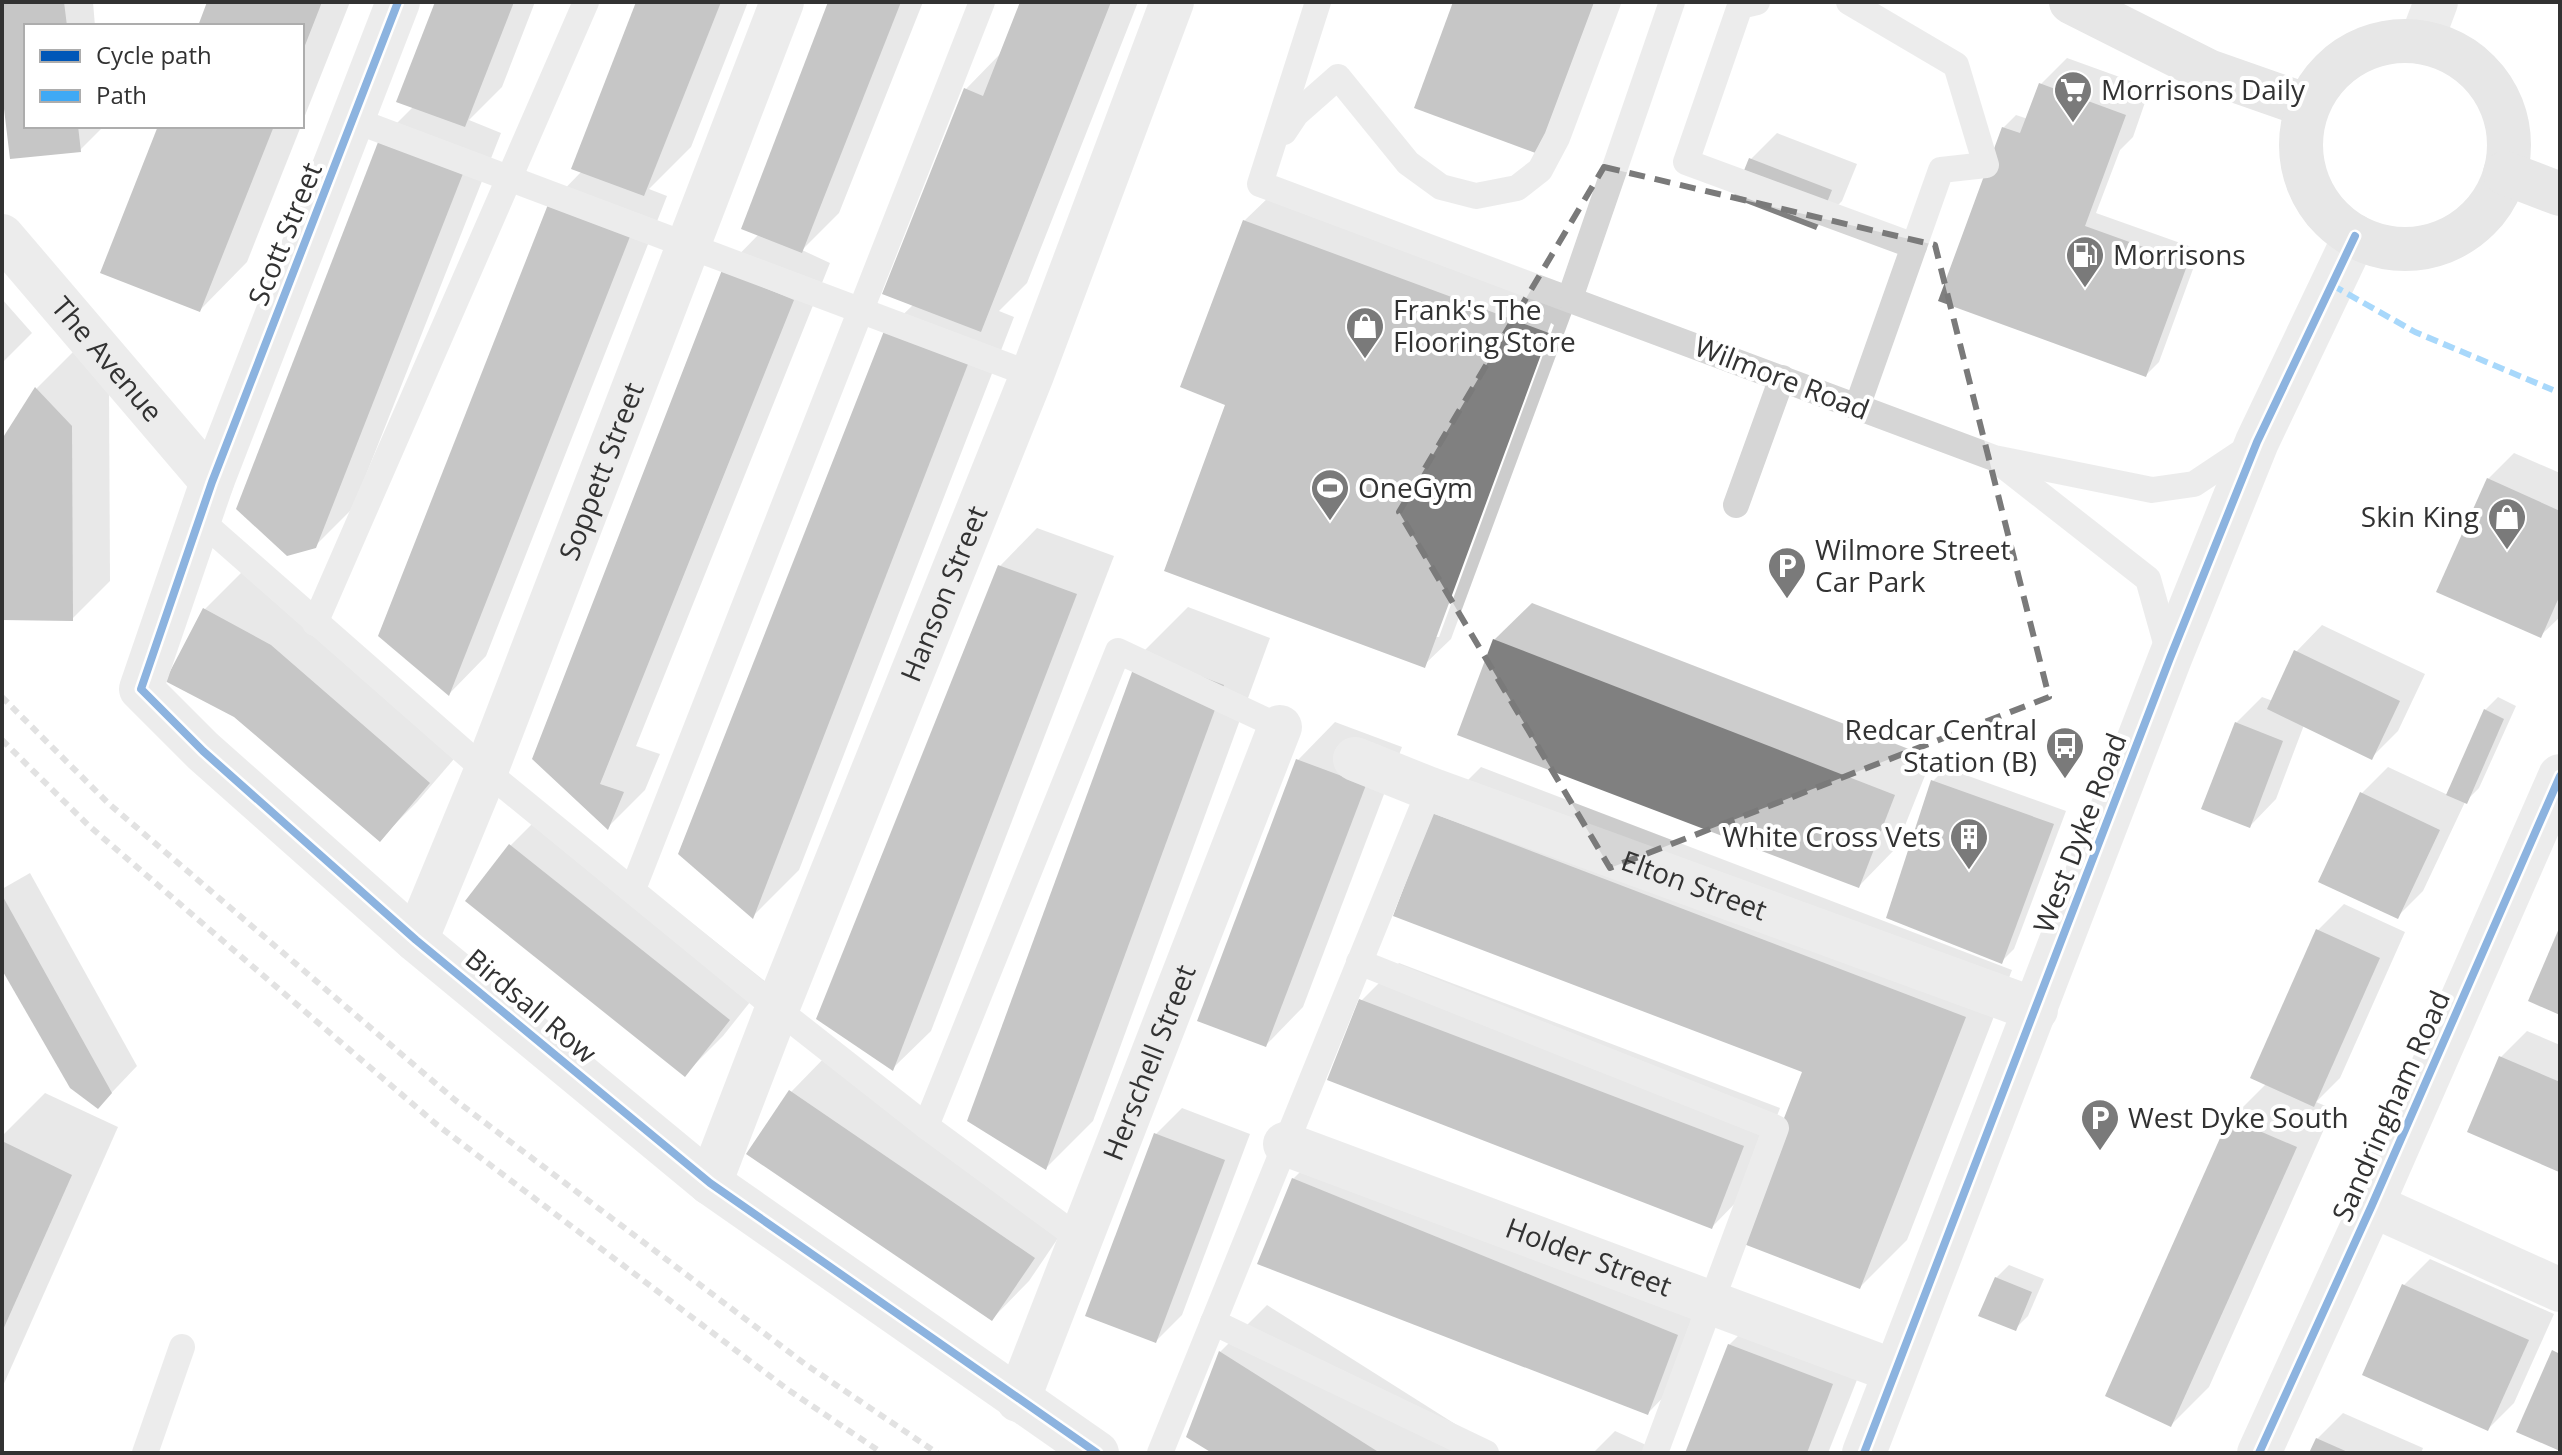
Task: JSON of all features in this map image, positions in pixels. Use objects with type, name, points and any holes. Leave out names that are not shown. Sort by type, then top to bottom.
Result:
[{"type":"main road","points":[[2071,2],[2208,71],[2308,106]]},
{"type":"main road","points":[[2386,42],[2421,42],[2454,53],[2482,74],[2501,104],[2509,138],[2505,173],[2493,202],[2472,225],[2445,241],[2415,248],[2384,247],[2355,236],[2331,218],[2313,194],[2303,166],[2300,136],[2308,106],[2326,77],[2353,54],[2386,42]]},
{"type":"main road","points":[[2505,173],[2560,194]]},
{"type":"street","name":"Scott Street","points":[[205,500],[398,2]]},
{"type":"street","name":"Soppett Street","points":[[416,940],[486,771],[782,2]]},
{"type":"street","name":"Hanson Street","points":[[710,1183],[1032,375],[1172,2]]},
{"type":"street","points":[[2421,42],[2436,2]]},
{"type":"street","name":"The Avenue","points":[[2,236],[205,500]]},
{"type":"street","name":"West Dyke Road","points":[[1864,1453],[2170,658],[2257,442],[2355,236]]},
{"type":"street","name":"Birdsall Row","points":[[205,500],[141,689],[203,751],[416,940],[710,1183],[1097,1453]]},
{"type":"street","name":"Herschell Street","points":[[1018,1400],[1280,727]]},
{"type":"street","name":"Elton Street","points":[[1355,759],[2036,1010]]},
{"type":"street","name":"Sandringham Road","points":[[2259,1453],[2372,1205],[2560,776]]},
{"type":"street","name":"Holder Street","points":[[1285,1144],[1894,1371]]},
{"type":"street","points":[[2372,1205],[2560,1290]]},
{"type":"lane","points":[[315,623],[586,2]]},
{"type":"lane","points":[[633,889],[982,2]]},
{"type":"lane","points":[[1271,152],[1318,2]]},
{"type":"lane","points":[[1271,152],[1296,114],[1338,77],[1408,163],[1441,187],[1476,196],[1517,188],[1540,170],[1557,138],[1608,2]]},
{"type":"lane","points":[[1570,298],[1672,2]]},
{"type":"lane","points":[[1757,2],[1740,6],[1686,162],[1914,246]]},
{"type":"lane","points":[[1849,2],[1956,65],[1986,165],[1941,170],[1857,407]]},
{"type":"lane","points":[[354,120],[1032,375]]},
{"type":"lane","name":"Wilmore Road","points":[[1271,152],[1260,184],[1994,458],[2152,490],[2194,484],[2257,442]]},
{"type":"lane","points":[[1736,505],[1782,378]]},
{"type":"lane","name":"Wilmore Road","points":[[1994,458],[2148,579],[2170,658]]},
{"type":"lane","points":[[205,500],[315,623],[486,771],[777,1009],[926,1126],[1080,1239]]},
{"type":"lane","points":[[926,1126],[1118,651],[1280,727]]},
{"type":"lane","points":[[1160,1453],[1430,789]]},
{"type":"lane","points":[[1359,962],[1776,1128],[1655,1453]]},
{"type":"lane","points":[[1213,1322],[1486,1453]]},
{"type":"lane","points":[[145,1453],[182,1347]]},
{"type":"highlighted area","points":[[1604,167],[1935,245],[2049,697],[1610,868],[1399,512]]},
{"type":"building","points":[[2,2],[64,2],[67,24],[24,24],[24,128],[78,128],[81,152],[10,159],[2,92]]},
{"type":"building","points":[[207,2],[322,2],[304,48],[304,24],[199,24]]},
{"type":"building","points":[[435,2],[514,2],[465,127],[396,102]]},
{"type":"building","points":[[636,2],[721,2],[644,196],[571,169]]},
{"type":"building","points":[[828,2],[901,2],[802,253],[741,229]]},
{"type":"building","points":[[1020,2],[1111,2],[981,332],[882,294],[964,88],[983,96]]},
{"type":"building","points":[[1453,2],[1597,2],[1541,155],[1414,108]]},
{"type":"building","points":[[2039,83],[2126,115],[2085,226],[2188,263],[2146,377],[1938,301],[2002,127],[2020,133]]},
{"type":"building","points":[[157,128],[273,128],[200,312],[100,273]]},
{"type":"building","points":[[380,137],[464,171],[316,548],[287,556],[236,509]]},
{"type":"building","points":[[1749,158],[1832,190],[1816,230],[1733,198]]},
{"type":"building","points":[[549,202],[631,234],[449,696],[378,636]]},
{"type":"building","points":[[1243,220],[1549,333],[1425,668],[1164,571],[1225,405],[1180,387]]},
{"type":"building","points":[[722,270],[794,300],[600,784],[624,792],[608,830],[532,759]]},
{"type":"building","points":[[884,331],[968,364],[753,919],[678,854]]},
{"type":"building","points":[[35,387],[72,426],[73,621],[2,620],[2,439]]},
{"type":"building","name":"Skin King","points":[[2487,478],[2560,511],[2560,595],[2541,638],[2436,592]]},
{"type":"building","points":[[998,565],[1077,594],[893,1071],[816,1019]]},
{"type":"building","points":[[203,608],[271,645],[430,783],[380,842],[234,717],[165,681]]},
{"type":"building","points":[[1493,639],[1895,795],[1859,888],[1457,735]]},
{"type":"building","points":[[2294,650],[2400,701],[2372,760],[2267,709]]},
{"type":"building","points":[[1139,653],[1224,685],[1046,1170],[967,1121]]},
{"type":"building","points":[[2484,709],[2504,719],[2467,804],[2446,795]]},
{"type":"building","points":[[2235,722],[2283,741],[2250,828],[2201,809]]},
{"type":"building","points":[[1296,759],[1366,785],[1266,1047],[1197,1021]]},
{"type":"building","name":"White Cross Vets","points":[[1931,780],[2054,824],[2002,964],[1886,918]]},
{"type":"building","points":[[2360,792],[2440,830],[2398,919],[2318,882]]},
{"type":"building","points":[[1432,813],[1966,1017],[1860,1289],[1736,1241],[1802,1072],[1393,916]]},
{"type":"building","points":[[509,844],[730,1020],[685,1077],[465,901]]},
{"type":"building","points":[[2,895],[112,1093],[98,1109],[70,1088],[2,970]]},
{"type":"building","points":[[2560,926],[2560,1015],[2528,1001]]},
{"type":"building","points":[[2316,929],[2380,958],[2314,1107],[2250,1078]]},
{"type":"building","points":[[1359,999],[1744,1146],[1712,1229],[1327,1080]]},
{"type":"building","points":[[2499,1056],[2560,1082],[2559,1172],[2467,1132]]},
{"type":"building","points":[[789,1090],[1035,1258],[992,1321],[746,1154]]},
{"type":"building","points":[[2229,1118],[2297,1147],[2171,1427],[2105,1396]]},
{"type":"building","points":[[1154,1133],[1225,1160],[1156,1343],[1085,1316]]},
{"type":"building","points":[[2,1141],[72,1175],[2,1332]]},
{"type":"building","points":[[1292,1178],[1678,1335],[1648,1415],[1257,1264]]},
{"type":"building","points":[[1995,1277],[2032,1292],[2016,1331],[1978,1316]]},
{"type":"building","points":[[2402,1284],[2529,1340],[2488,1431],[2362,1375]]},
{"type":"building","points":[[1728,1344],[1833,1384],[1807,1453],[1685,1453]]},
{"type":"building","points":[[2552,1350],[2560,1354],[2560,1451],[2516,1432]]},
{"type":"building","points":[[1219,1351],[1380,1453],[1212,1453],[1186,1437]]},
{"type":"building","points":[[2316,1438],[2350,1453],[2309,1453]]},
{"type":"railway","points":[[2,697],[108,803],[455,1100],[805,1364],[937,1453]]},
{"type":"railway","points":[[2,740],[88,825],[436,1124],[787,1389],[882,1453]]},
{"type":"marked path","points":[[2332,285],[2415,332],[2553,390]]},
{"type":"cycle path","points":[[398,2],[212,482],[141,689],[203,751],[416,940],[710,1183],[1097,1453]]},
{"type":"cycle path","points":[[1864,1453],[2170,658],[2257,442],[2355,236]]},
{"type":"cycle path","points":[[2259,1453],[2372,1205],[2560,776]]},
{"type":"place","name":"Morrisons Daily","points":[[2073,124]]},
{"type":"place","name":"Morrisons","points":[[2085,289]]},
{"type":"place","name":"Frank's The Flooring Store","points":[[1365,360]]},
{"type":"place","name":"OneGym","points":[[1330,522]]},
{"type":"place","name":"Skin King","points":[[2507,551]]},
{"type":"place","name":"Wilmore Street Car Park","points":[[1787,600]]},
{"type":"place","name":"Redcar Central Station (B)","points":[[2065,780]]},
{"type":"place","name":"White Cross Vets","points":[[1969,871]]},
{"type":"place","name":"West Dyke South","points":[[2100,1152]]}]
